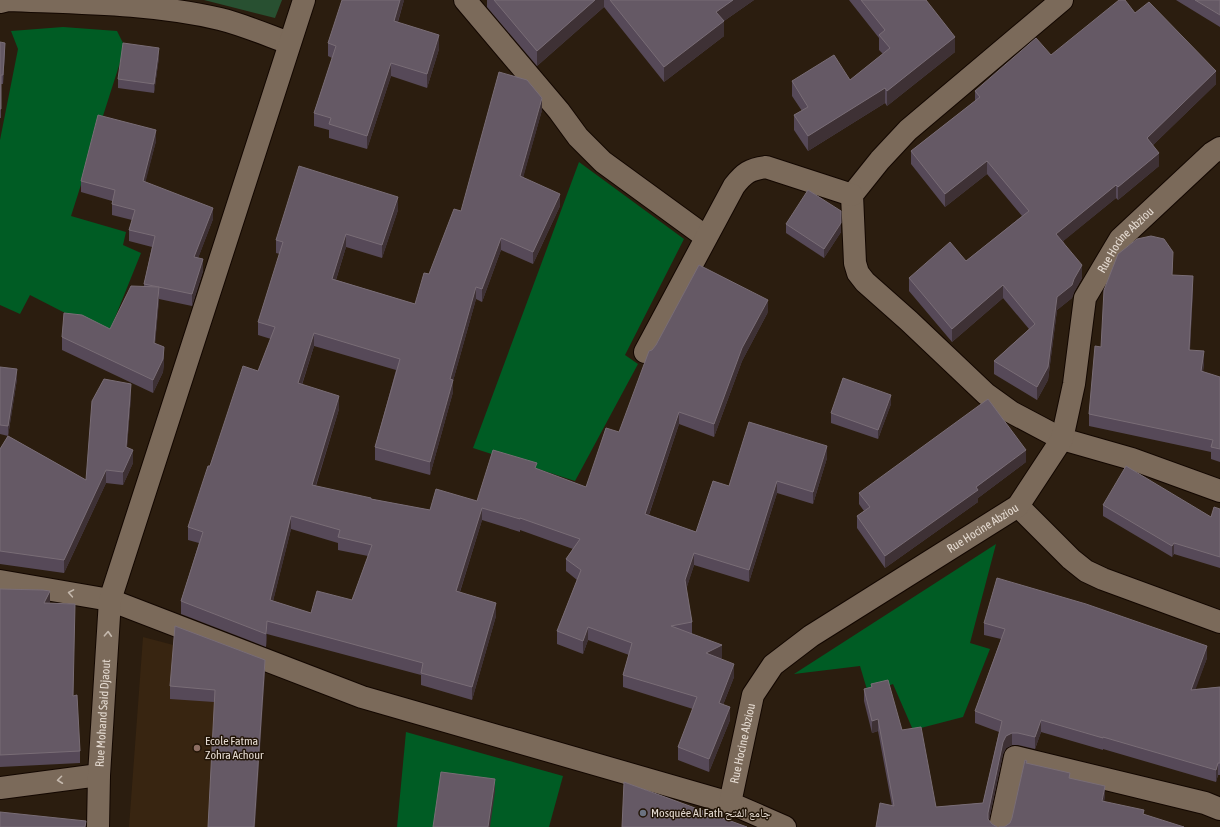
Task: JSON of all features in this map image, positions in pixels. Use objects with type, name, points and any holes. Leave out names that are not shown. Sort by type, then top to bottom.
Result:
[{"type":"street","points":[[0,2],[8,0],[107,4],[162,9],[221,19],[290,42]]},
{"type":"street","name":"Rue Mohand Said Djaout","points":[[98,827],[99,775],[110,600],[304,0]]},
{"type":"street","points":[[465,0],[590,150],[603,162],[706,237]]},
{"type":"street","points":[[1062,0],[908,130],[880,160],[852,195],[855,263],[858,273],[986,394],[1011,412],[1062,439],[1132,459],[1220,491]]},
{"type":"street","name":"Rue Hocine Abziou","points":[[730,803],[753,695],[773,664],[811,636],[1018,506],[1062,439],[1074,384],[1085,298],[1120,239],[1212,153],[1220,148]]},
{"type":"street","points":[[645,352],[734,186],[747,172],[766,167],[852,195]]},
{"type":"street","points":[[1018,506],[1071,559],[1086,570],[1103,579],[1220,622]]},
{"type":"street","points":[[0,580],[110,600],[362,697],[730,803],[785,827]]},
{"type":"street","points":[[1000,827],[1016,757],[1205,803],[1220,809]]},
{"type":"street","points":[[0,788],[99,775]]},
{"type":"shaded area","name":"Ecole Fatma Zohra Achour","points":[[143,637],[265,669],[255,827],[129,827]]},
{"type":"green space","points":[[204,0],[282,0],[275,18]]},
{"type":"green space","points":[[63,27],[117,31],[125,47],[71,216],[126,232],[123,245],[141,253],[108,335],[30,295],[20,314],[0,305],[0,140],[18,49],[11,31]]},
{"type":"green space","points":[[579,162],[684,239],[625,355],[638,364],[575,481],[473,448]]},
{"type":"green space","points":[[996,544],[970,643],[990,649],[963,717],[913,730],[893,684],[868,693],[860,666],[794,674]]},
{"type":"green space","points":[[406,732],[563,776],[549,827],[397,827]]},
{"type":"building","points":[[342,0],[400,0],[394,21],[439,35],[427,74],[391,63],[367,136],[329,124],[331,118],[314,113],[336,46],[328,43]]},
{"type":"building","points":[[494,0],[595,0],[537,51]]},
{"type":"building","points":[[610,0],[733,0],[716,12],[724,21],[664,67]]},
{"type":"building","points":[[861,0],[926,0],[955,37],[887,91],[885,88],[808,136],[794,115],[808,107],[792,81],[834,55],[850,80],[890,48],[879,35],[885,30]]},
{"type":"building","points":[[1119,0],[1125,0],[1135,13],[1149,2],[1216,71],[1147,138],[1159,153],[1118,187],[1116,185],[1056,234],[1082,265],[1072,285],[1057,297],[1048,367],[1037,387],[994,361],[1035,324],[1003,285],[952,329],[909,278],[950,242],[966,261],[1029,211],[987,161],[945,194],[911,151],[980,97],[975,91],[1036,38],[1051,55]]},
{"type":"building","points":[[1195,0],[1220,0],[1220,15]]},
{"type":"building","points":[[0,42],[5,43],[3,75],[1,75],[1,109],[0,109]]},
{"type":"building","points":[[123,43],[159,48],[154,84],[118,79]]},
{"type":"building","points":[[499,72],[527,80],[542,98],[520,176],[560,194],[533,252],[501,238],[482,289],[476,287],[450,379],[453,380],[430,462],[375,447],[400,359],[314,333],[298,383],[339,396],[312,485],[371,499],[430,510],[436,489],[477,501],[493,450],[537,463],[535,468],[586,487],[606,428],[619,432],[649,351],[656,345],[699,265],[768,300],[742,348],[714,424],[679,412],[645,514],[696,532],[713,481],[729,486],[749,422],[827,446],[813,492],[777,481],[749,570],[694,553],[685,580],[692,622],[671,626],[722,645],[706,653],[734,664],[719,703],[730,707],[709,759],[678,747],[697,697],[623,675],[632,643],[588,627],[583,641],[557,631],[581,570],[566,559],[580,539],[520,518],[482,508],[456,591],[496,603],[472,687],[421,673],[423,663],[267,621],[266,634],[181,601],[203,532],[188,527],[208,466],[210,466],[243,366],[258,371],[275,327],[258,322],[283,242],[276,240],[299,166],[398,197],[382,245],[346,234],[332,279],[415,304],[424,273],[429,274],[454,209],[461,211]],"holes":[[[291,516],[340,530],[338,537],[372,545],[352,600],[317,591],[311,613],[270,600]]]},
{"type":"building","points":[[98,115],[156,130],[143,181],[213,208],[194,257],[203,259],[192,294],[144,284],[155,236],[129,230],[135,210],[112,204],[115,190],[81,181]]},
{"type":"building","points":[[808,190],[841,211],[841,223],[824,249],[786,224]]},
{"type":"building","points":[[1151,236],[1164,239],[1173,252],[1172,275],[1193,276],[1189,350],[1204,351],[1201,371],[1220,377],[1220,449],[1211,447],[1213,440],[1089,414],[1095,346],[1101,347],[1104,290],[1118,254],[1137,239]]},
{"type":"building","points":[[131,286],[159,287],[154,343],[164,347],[163,359],[153,380],[62,337],[64,313],[82,315],[110,329]]},
{"type":"building","points":[[0,367],[17,369],[8,426],[0,425]]},
{"type":"building","points":[[843,378],[891,395],[878,430],[831,413]]},
{"type":"building","points":[[104,379],[131,384],[126,447],[133,450],[123,472],[106,470],[64,560],[0,551],[0,449],[8,436],[86,480],[92,401]]},
{"type":"building","points":[[988,399],[1026,450],[976,487],[978,490],[885,556],[857,516],[870,507],[859,493]]},
{"type":"building","points":[[1126,466],[1211,517],[1214,507],[1220,509],[1220,557],[1174,543],[1172,546],[1103,505]]},
{"type":"building","points":[[997,578],[1086,604],[1207,646],[1191,690],[1220,687],[1220,763],[1218,763],[1216,770],[1041,720],[1035,737],[1012,733],[1006,736],[1003,742],[988,813],[988,819],[997,827],[876,827],[880,803],[894,806],[878,719],[872,721],[864,689],[872,687],[871,684],[888,680],[902,730],[921,727],[936,807],[983,803],[1002,721],[975,711],[1005,629],[984,623]]},
{"type":"building","points":[[0,589],[50,591],[44,603],[75,604],[73,696],[77,695],[80,751],[0,755]]},
{"type":"building","points":[[175,626],[265,660],[254,827],[208,827],[215,690],[170,686]]},
{"type":"building","points":[[1025,760],[1027,761],[1026,763],[1070,773],[1069,778],[1105,786],[1102,801],[1144,810],[1143,814],[1184,827],[1004,827],[1010,823],[1012,818]]},
{"type":"building","points":[[441,772],[495,779],[488,827],[433,827]]},
{"type":"building","points":[[624,782],[747,827],[622,827]]},
{"type":"building","points":[[0,812],[86,821],[85,827],[0,827]]},
{"type":"place","name":"Ecole Fatma Zohra Achour","points":[[197,748]]},
{"type":"place","name":"Mosquée Al Fath جامع الفتح","points":[[643,813]]}]
